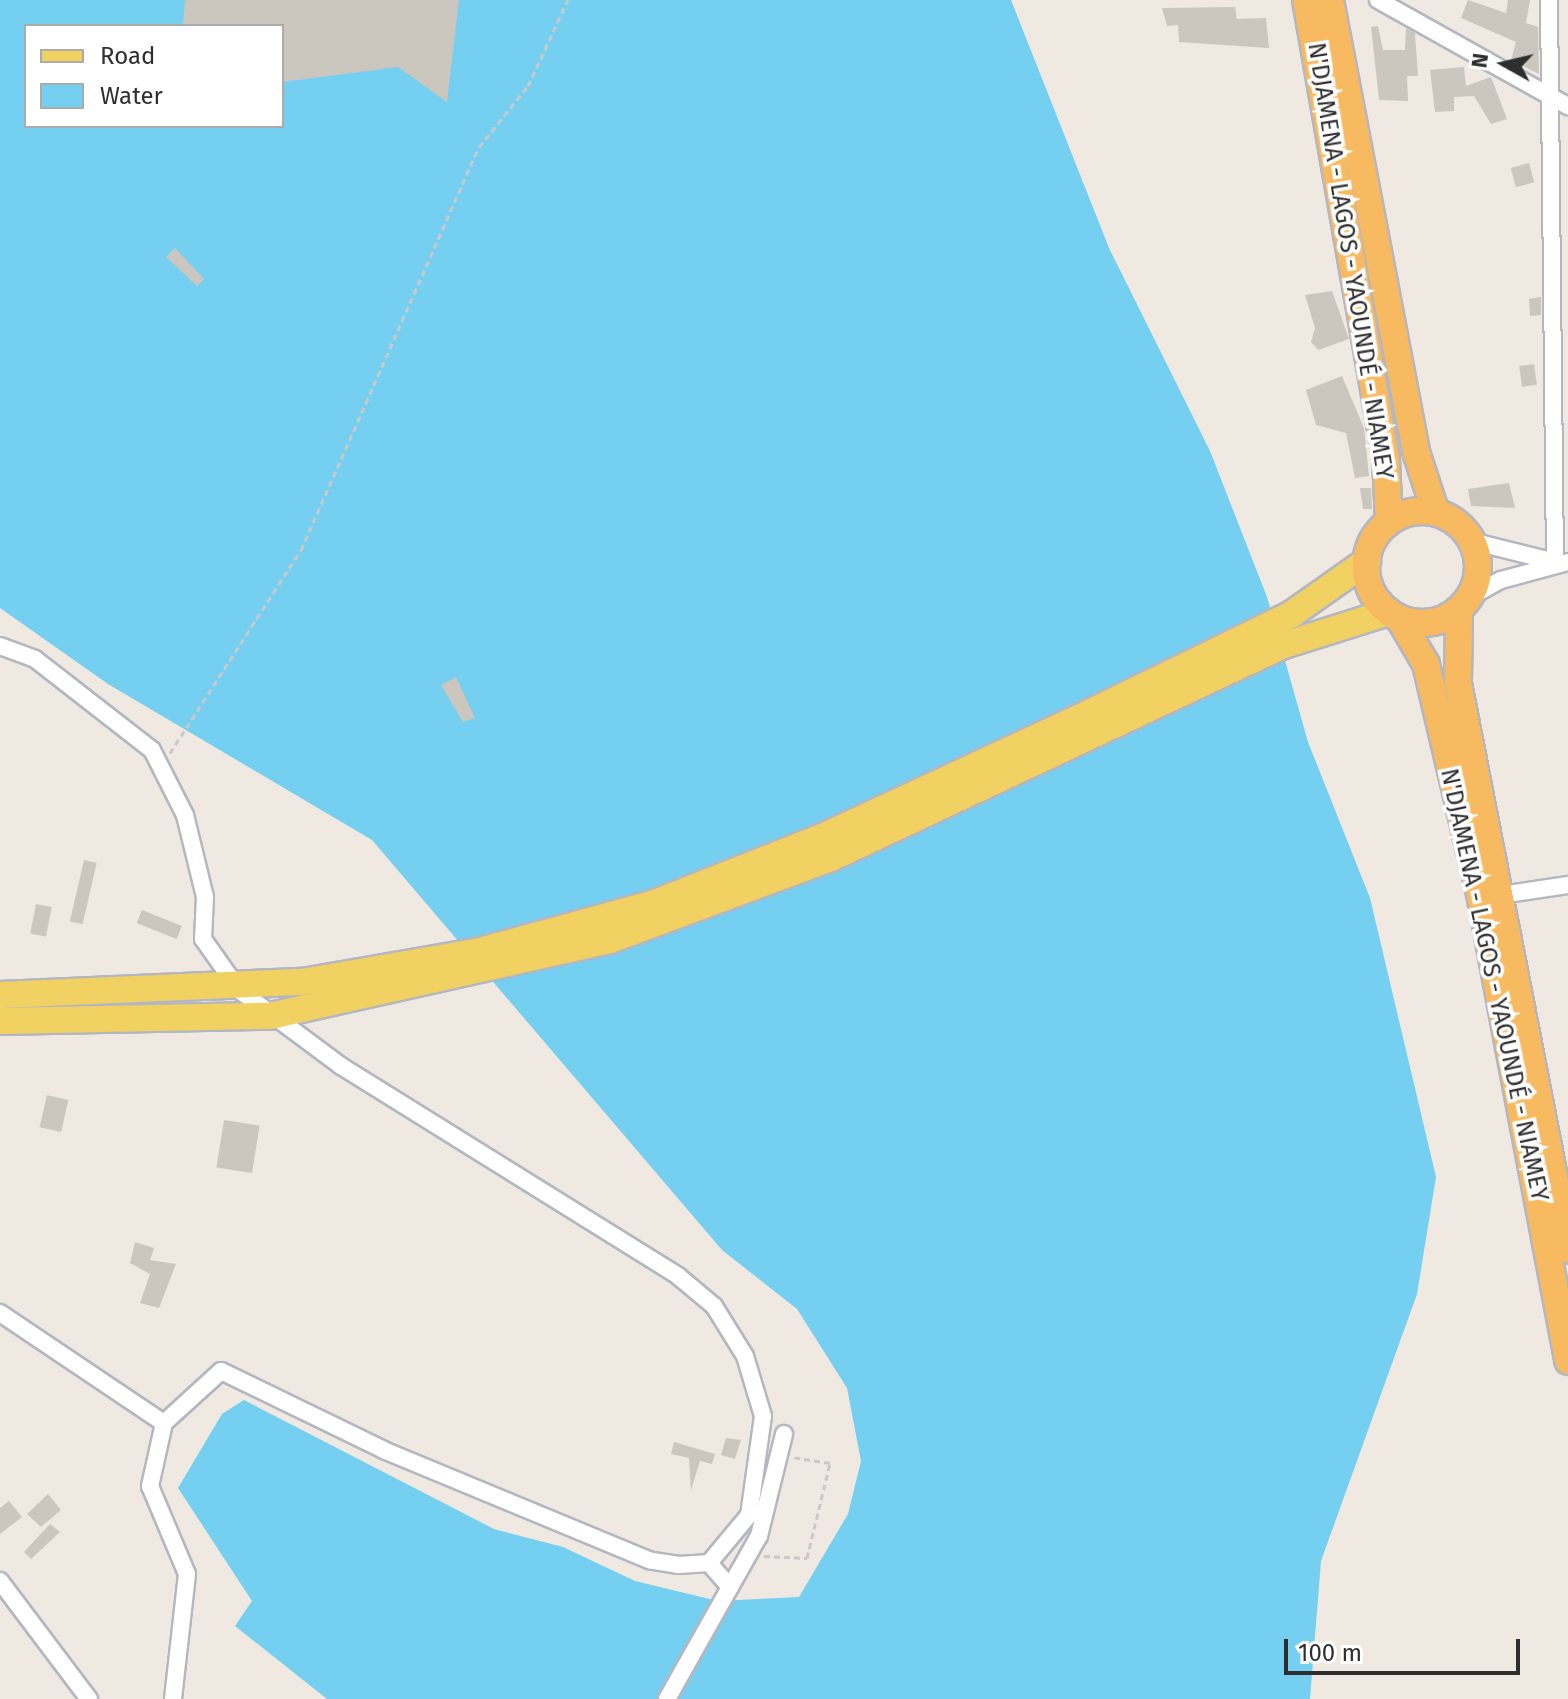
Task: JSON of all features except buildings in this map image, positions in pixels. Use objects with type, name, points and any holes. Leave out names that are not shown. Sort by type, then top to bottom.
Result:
[{"type":"highway","name":"N'DJAMENA - LAGOS - YAOUNDÉ - NIAMEY","points":[[1306,0],[1386,459],[1389,522]]},
{"type":"highway","name":"N'DJAMENA - LAGOS - YAOUNDÉ - NIAMEY","points":[[1330,0],[1417,455],[1436,513]]},
{"type":"highway","points":[[1411,512],[1436,513],[1471,541],[1477,562],[1464,604],[1432,622],[1394,615],[1369,584],[1367,561],[1389,522],[1411,512]]},
{"type":"highway","name":"N'DJAMENA - LAGOS - YAOUNDÉ - NIAMEY","points":[[1464,604],[1458,683],[1501,895],[1559,1152],[1568,1249]]},
{"type":"highway","name":"N'DJAMENA - LAGOS - YAOUNDÉ - NIAMEY","points":[[1394,615],[1426,664],[1477,884],[1568,1361]]},
{"type":"main road","points":[[0,995],[239,990],[476,952],[737,873],[1283,619],[1367,561]]},
{"type":"main road","points":[[0,1021],[270,1016],[535,961],[685,916],[831,858],[1281,646],[1394,615]]},
{"type":"street","points":[[1378,0],[1568,106]]},
{"type":"street","points":[[1549,0],[1562,562]]},
{"type":"street","points":[[1471,541],[1562,562]]},
{"type":"street","points":[[1464,604],[1562,562]]},
{"type":"street","points":[[0,646],[35,659],[152,750],[185,815],[205,897],[203,939],[239,990],[270,1016],[678,1276],[714,1306],[745,1356],[763,1416],[749,1515],[709,1563]]},
{"type":"street","points":[[1501,895],[1568,885]]},
{"type":"street","points":[[0,1313],[164,1423]]},
{"type":"street","points":[[173,1699],[188,1585],[150,1495],[164,1423],[221,1371],[241,1375],[384,1450],[649,1560],[709,1563],[730,1587]]},
{"type":"street","points":[[667,1699],[748,1555],[781,1456],[784,1434]]},
{"type":"street","points":[[0,1581],[89,1699]]},
{"type":"path","points":[[160,766],[301,550],[479,147],[528,86],[568,0]]},
{"type":"path","points":[[748,1555],[807,1558],[830,1463],[781,1456]]},
{"type":"water","points":[[0,0],[1011,0],[1109,248],[1210,451],[1267,597],[1308,742],[1370,898],[1436,1177],[1417,1294],[1321,1561],[1310,1699],[327,1699],[235,1626],[252,1601],[178,1488],[222,1414],[244,1400],[494,1529],[563,1547],[635,1581],[718,1601],[799,1597],[848,1514],[861,1461],[847,1388],[797,1309],[722,1250],[372,840],[108,684],[0,608]]}]
